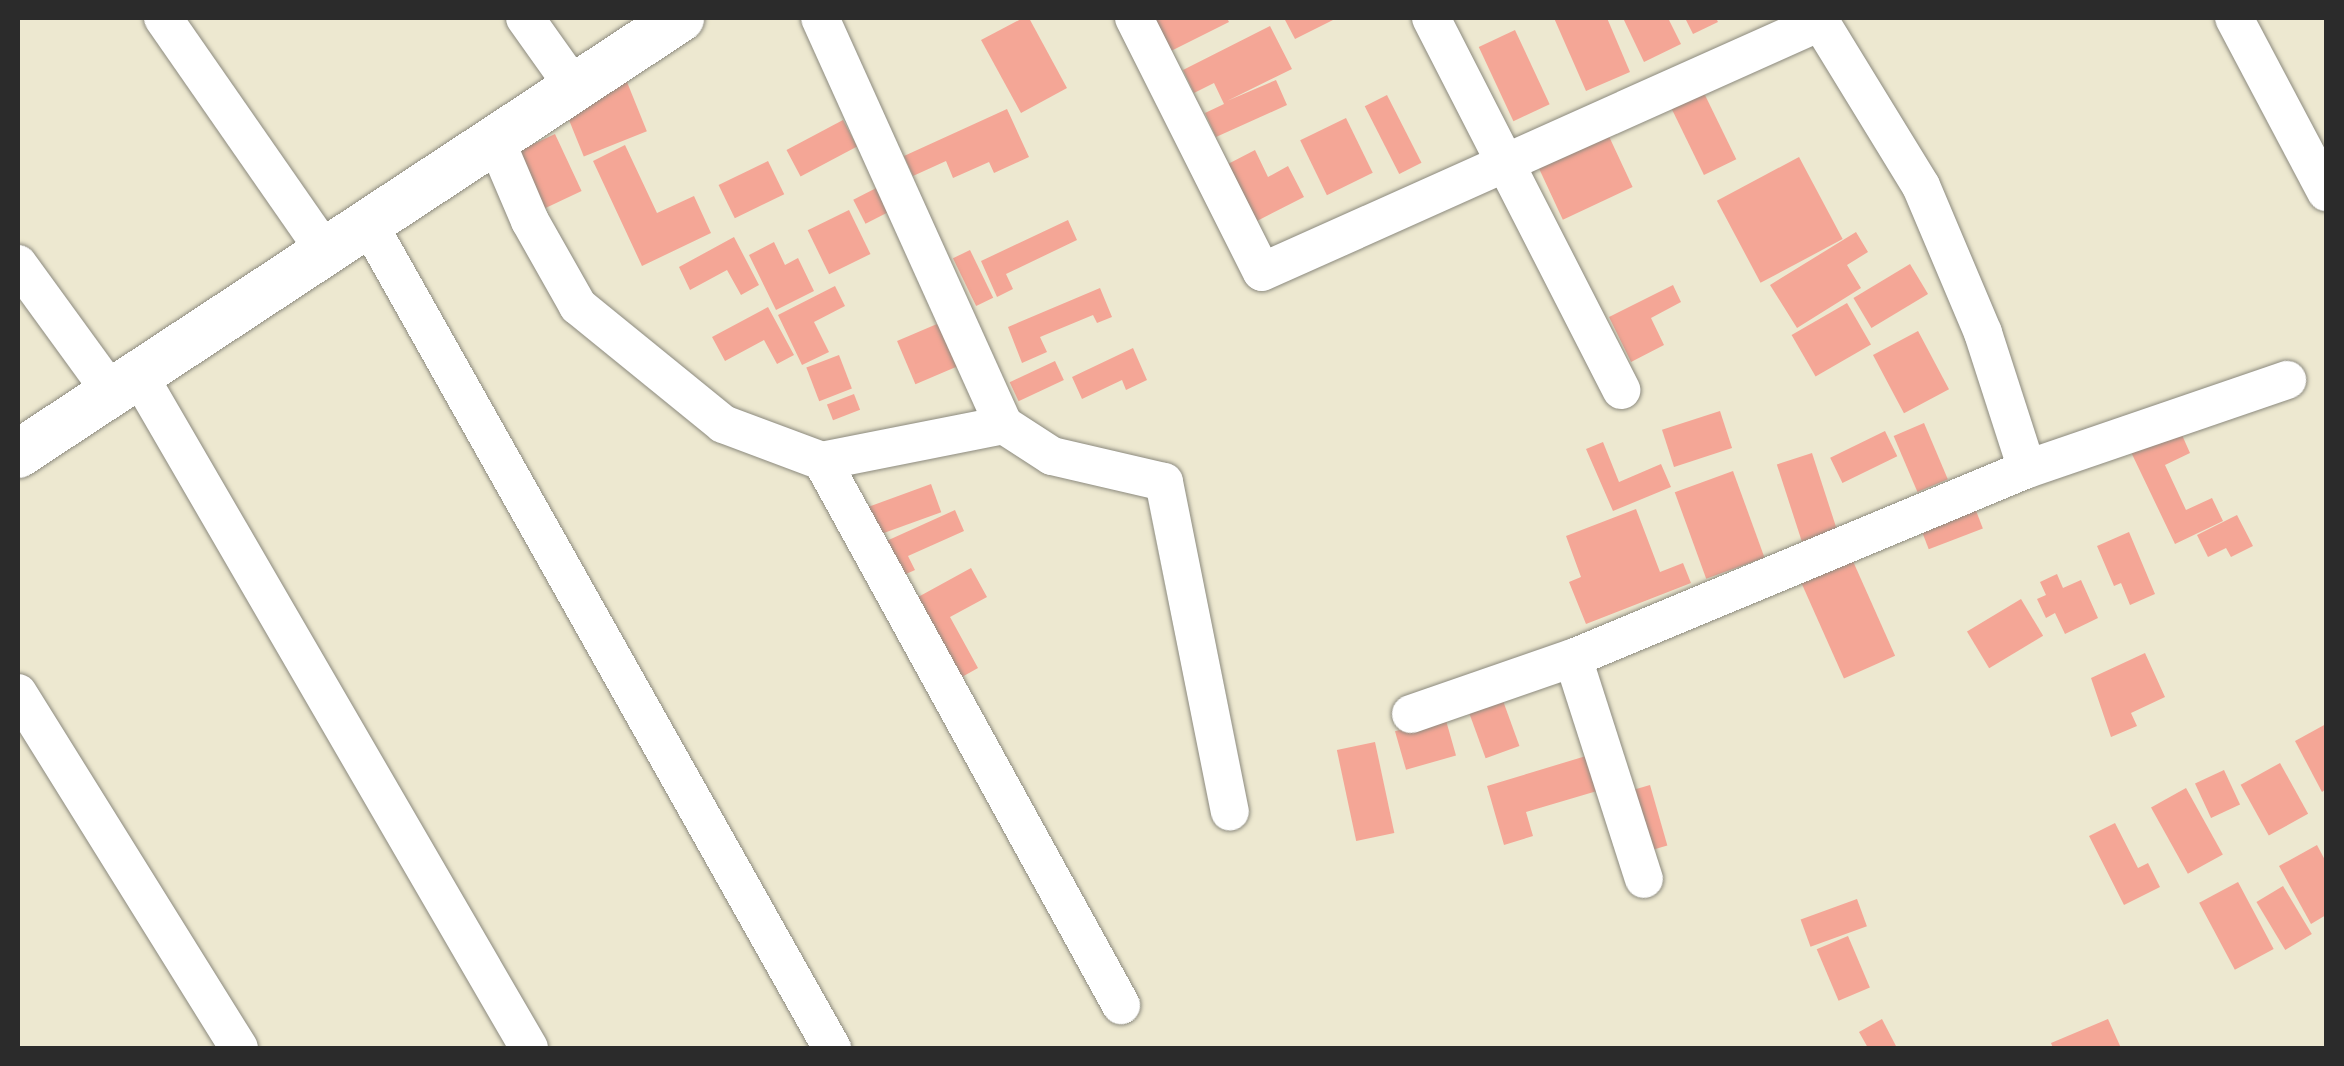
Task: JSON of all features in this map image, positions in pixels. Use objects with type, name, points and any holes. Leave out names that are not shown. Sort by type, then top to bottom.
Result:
[{"type":"street","points":[[163,18],[325,251]]},
{"type":"street","points":[[524,18],[574,88]]},
{"type":"street","points":[[18,454],[680,18]]},
{"type":"street","points":[[820,18],[1004,425],[1052,456],[1164,482],[1230,811]]},
{"type":"street","points":[[1134,18],[1262,272],[1819,20],[1922,186],[1983,333],[2027,470]]},
{"type":"street","points":[[1431,18],[1621,390]]},
{"type":"street","points":[[2234,18],[2326,192]]},
{"type":"street","points":[[495,139],[530,221],[578,306],[723,424],[822,461],[1004,425]]},
{"type":"street","points":[[368,222],[832,1048]]},
{"type":"street","points":[[18,264],[124,383],[529,1048]]},
{"type":"street","points":[[1411,714],[1574,658],[2027,470],[2287,380]]},
{"type":"street","points":[[822,461],[1120,1005]]},
{"type":"street","points":[[1574,658],[1644,878]]},
{"type":"street","points":[[18,693],[239,1048]]},
{"type":"building","points":[[1029,18],[1067,88],[1021,113],[981,40]]},
{"type":"building","points":[[1227,18],[1229,22],[1169,52],[1154,20]]},
{"type":"building","points":[[1284,18],[1337,18],[1295,39]]},
{"type":"building","points":[[1554,18],[1607,18],[1630,72],[1586,91]]},
{"type":"building","points":[[1623,18],[1668,18],[1681,44],[1644,62]]},
{"type":"building","points":[[1685,18],[1716,18],[1718,22],[1693,34]]},
{"type":"building","points":[[1270,26],[1292,69],[1227,101],[1276,80],[1287,105],[1216,137],[1205,113],[1224,104],[1214,83],[1194,93],[1183,70]]},
{"type":"building","points":[[1515,30],[1550,104],[1513,121],[1479,47]]},
{"type":"building","points":[[627,82],[647,131],[584,157],[564,107]]},
{"type":"building","points":[[1703,91],[1736,159],[1704,175],[1671,107]]},
{"type":"building","points":[[1387,95],[1422,163],[1399,174],[1365,106]]},
{"type":"building","points":[[1007,109],[1029,157],[994,173],[989,162],[953,178],[946,161],[913,176],[904,156]]},
{"type":"building","points":[[1346,118],[1373,173],[1327,195],[1300,140]]},
{"type":"building","points":[[843,120],[857,146],[801,177],[786,150]]},
{"type":"building","points":[[1606,130],[1633,187],[1563,220],[1536,163]]},
{"type":"building","points":[[555,134],[582,191],[538,211],[511,154]]},
{"type":"building","points":[[625,145],[657,213],[694,196],[711,233],[642,266],[593,161]]},
{"type":"building","points":[[1255,150],[1268,177],[1288,166],[1304,197],[1257,221],[1228,164]]},
{"type":"building","points":[[1799,157],[1843,239],[1761,283],[1717,201]]},
{"type":"building","points":[[768,161],[784,194],[735,218],[719,185]]},
{"type":"building","points":[[888,182],[900,206],[866,224],[853,200]]},
{"type":"building","points":[[849,210],[870,254],[829,274],[808,230]]},
{"type":"building","points":[[1068,220],[1077,240],[1006,274],[1013,289],[997,297],[981,261]]},
{"type":"building","points":[[1856,232],[1868,252],[1847,265],[1861,288],[1797,328],[1770,285]]},
{"type":"building","points":[[734,237],[759,285],[741,295],[727,270],[690,290],[679,267]]},
{"type":"building","points":[[774,242],[785,265],[798,258],[814,291],[776,310],[749,255]]},
{"type":"building","points":[[970,250],[993,298],[976,306],[953,258]]},
{"type":"building","points":[[1910,264],[1928,294],[1871,328],[1853,298]]},
{"type":"building","points":[[1673,285],[1681,302],[1651,318],[1664,345],[1631,362],[1609,317]]},
{"type":"building","points":[[835,286],[845,306],[814,322],[829,352],[802,365],[778,315]]},
{"type":"building","points":[[1100,288],[1112,317],[1097,323],[1093,315],[1040,337],[1047,352],[1022,363],[1008,327]]},
{"type":"building","points":[[1847,303],[1871,345],[1816,377],[1792,335]]},
{"type":"building","points":[[768,307],[794,355],[777,364],[764,340],[725,361],[712,337]]},
{"type":"building","points":[[944,321],[962,364],[915,384],[897,341]]},
{"type":"building","points":[[1918,331],[1949,389],[1904,413],[1873,355]]},
{"type":"building","points":[[1133,348],[1147,380],[1126,390],[1122,380],[1082,399],[1072,377]]},
{"type":"building","points":[[839,355],[852,389],[819,401],[806,368]]},
{"type":"building","points":[[1055,361],[1064,380],[1019,401],[1010,382]]},
{"type":"building","points":[[854,394],[860,410],[833,420],[827,404]]},
{"type":"building","points":[[1720,411],[1732,448],[1674,467],[1662,430]]},
{"type":"building","points":[[1924,423],[1948,479],[1917,492],[1894,436]]},
{"type":"building","points":[[2178,426],[2190,453],[2165,465],[2186,510],[2212,498],[2223,521],[2175,544],[2130,450]]},
{"type":"building","points":[[1885,431],[1897,456],[1842,483],[1830,458]]},
{"type":"building","points":[[1603,442],[1619,482],[1661,464],[1671,487],[1613,511],[1586,449]]},
{"type":"building","points":[[1812,453],[1837,530],[1802,541],[1777,464]]},
{"type":"building","points":[[1733,471],[1764,557],[1706,579],[1675,492]]},
{"type":"building","points":[[931,484],[941,512],[878,535],[868,507]]},
{"type":"building","points":[[1975,508],[1983,529],[1929,549],[1921,529]]},
{"type":"building","points":[[1636,509],[1660,572],[1683,563],[1691,583],[1586,624],[1569,582],[1581,577],[1566,536]]},
{"type":"building","points":[[955,510],[964,531],[908,556],[915,570],[897,578],[882,543]]},
{"type":"building","points":[[2237,515],[2253,546],[2231,557],[2226,548],[2208,557],[2197,535]]},
{"type":"building","points":[[2129,532],[2155,594],[2130,605],[2121,583],[2114,586],[2097,546]]},
{"type":"building","points":[[1852,559],[1895,656],[1844,679],[1801,582]]},
{"type":"building","points":[[971,568],[987,597],[950,617],[978,668],[953,682],[909,602]]},
{"type":"building","points":[[2057,574],[2063,588],[2081,580],[2098,618],[2065,634],[2055,613],[2046,618],[2037,599],[2046,595],[2040,582]]},
{"type":"building","points":[[2021,599],[2043,636],[1989,668],[1967,631]]},
{"type":"building","points":[[2145,653],[2165,697],[2131,713],[2137,726],[2111,737],[2091,678]]},
{"type":"building","points":[[1502,698],[1519,746],[1486,758],[1468,710]]},
{"type":"building","points":[[1445,717],[1456,755],[1406,770],[1395,731]]},
{"type":"building","points":[[2326,724],[2326,789],[2322,792],[2295,741]]},
{"type":"building","points":[[1375,742],[1394,833],[1356,841],[1337,750]]},
{"type":"building","points":[[1586,756],[1597,791],[1526,812],[1533,836],[1504,845],[1487,786]]},
{"type":"building","points":[[2280,763],[2308,814],[2269,836],[2241,785]]},
{"type":"building","points":[[2224,770],[2240,804],[2211,818],[2195,784]]},
{"type":"building","points":[[1650,785],[1667,846],[1643,852],[1626,792]]},
{"type":"building","points":[[2186,788],[2223,854],[2188,874],[2151,807]]},
{"type":"building","points":[[2115,823],[2138,868],[2148,863],[2160,887],[2124,905],[2089,836]]},
{"type":"building","points":[[2317,845],[2326,862],[2326,915],[2311,924],[2279,866]]},
{"type":"building","points":[[2238,882],[2274,949],[2235,970],[2199,903]]},
{"type":"building","points":[[2283,886],[2312,934],[2285,950],[2256,902]]},
{"type":"building","points":[[1857,899],[1867,926],[1811,947],[1801,920]]},
{"type":"building","points":[[1848,936],[1870,988],[1839,1001],[1817,949]]},
{"type":"building","points":[[1882,1019],[1897,1048],[1868,1048],[1859,1032]]},
{"type":"building","points":[[2108,1019],[2121,1048],[2053,1048],[2051,1043]]}]
